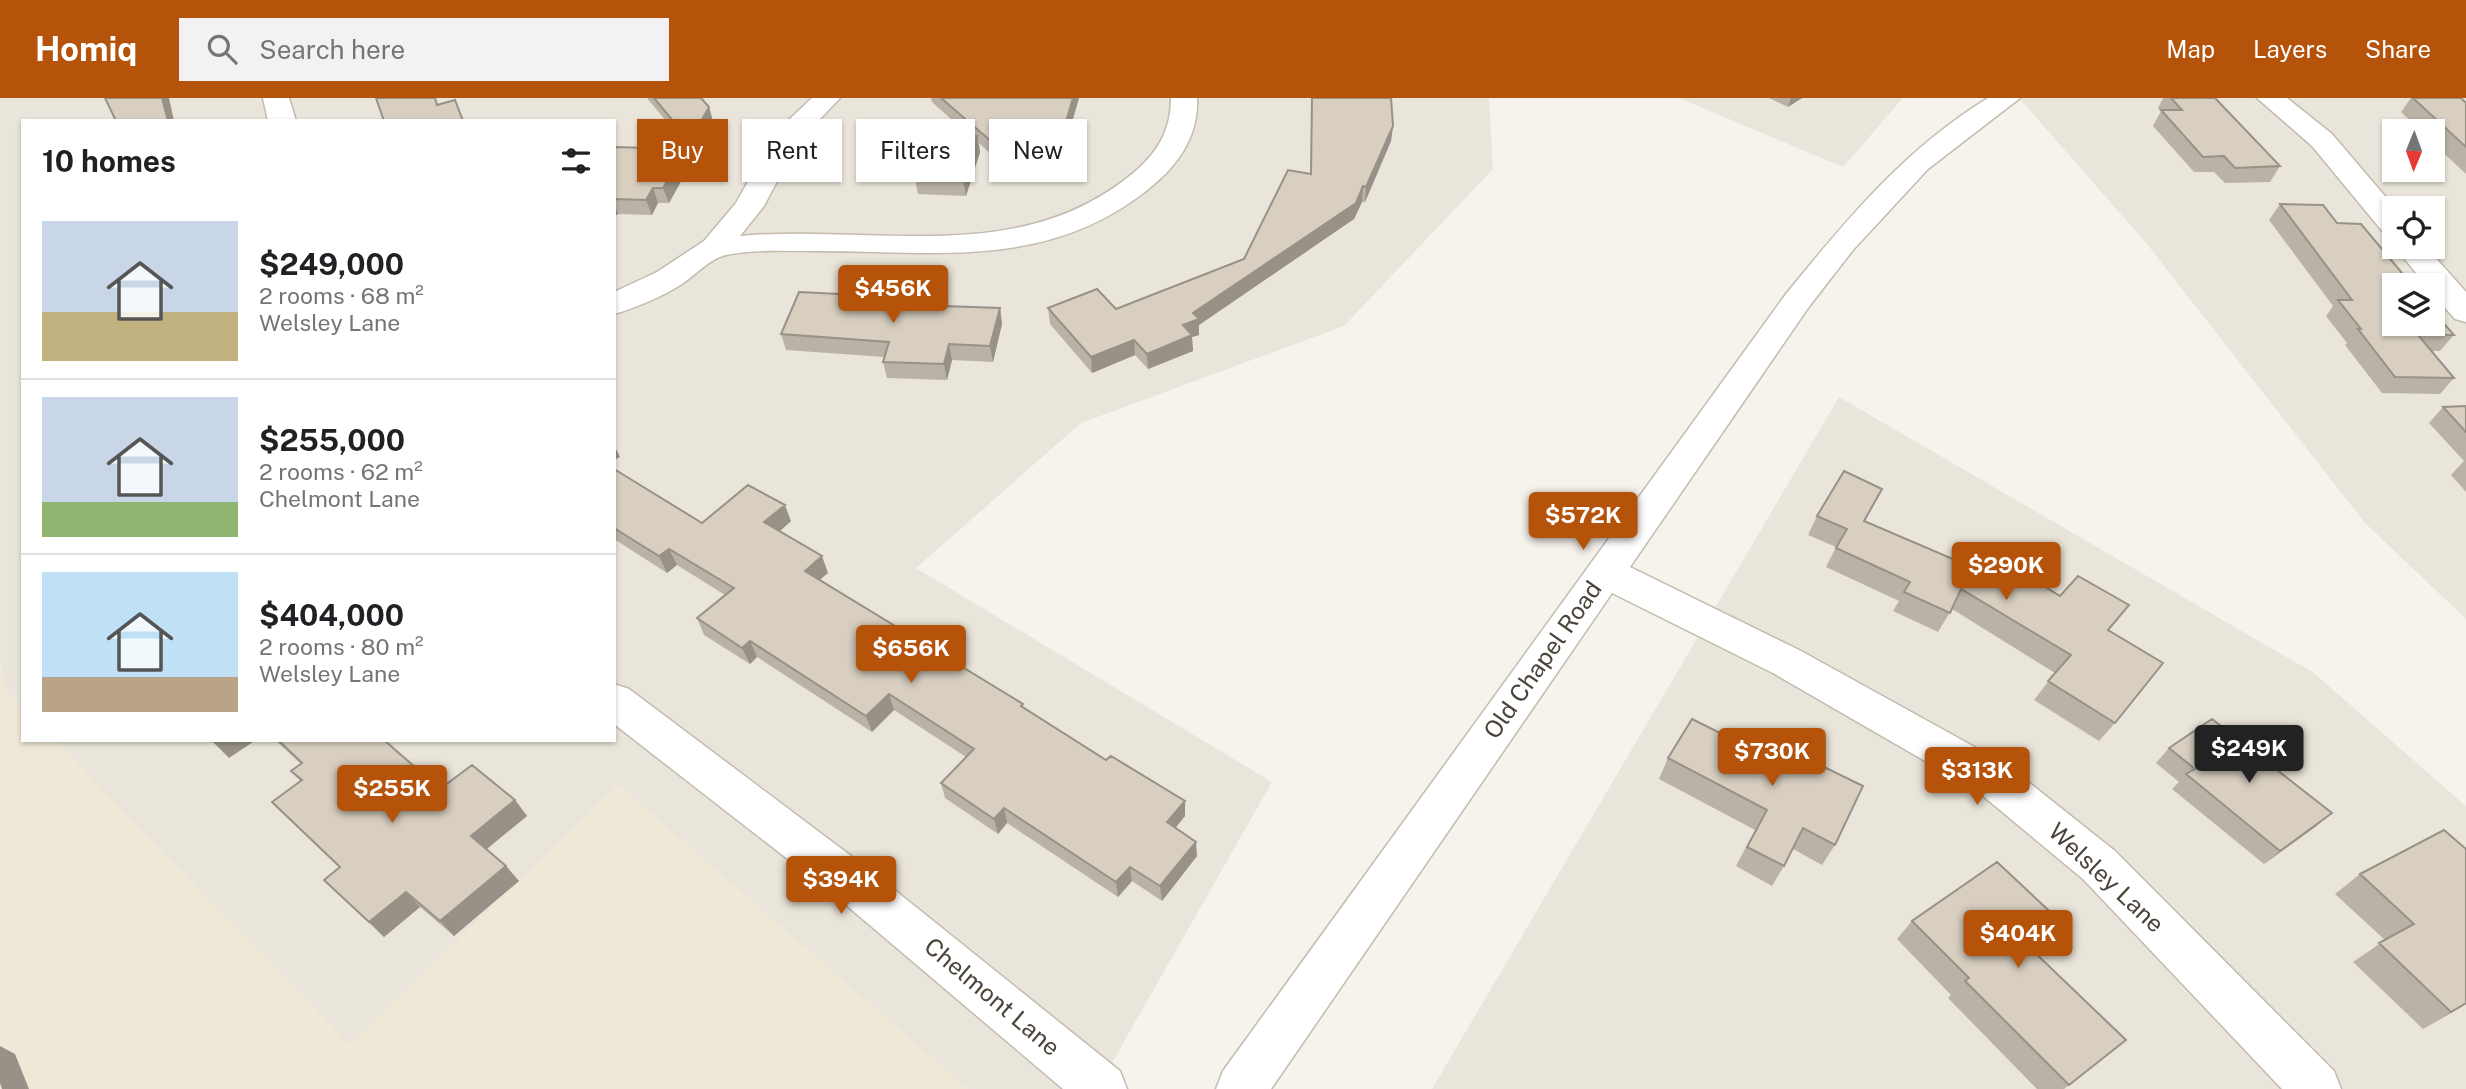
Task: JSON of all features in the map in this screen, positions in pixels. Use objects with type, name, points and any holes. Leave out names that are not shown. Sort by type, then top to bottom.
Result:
[{"type":"street","points":[[276,98],[281,119]]},
{"type":"street","points":[[616,303],[667,279],[716,247],[749,206],[785,139],[827,98]]},
{"type":"street","points":[[716,247],[769,240],[880,245],[980,244],[1019,240],[1049,232],[1111,206],[1140,185],[1165,160],[1186,115],[1184,98]]},
{"type":"street","points":[[2270,98],[2322,140],[2382,212]]},
{"type":"street","name":"Old Chapel Road","points":[[1241,1089],[1797,301],[1852,232],[1926,155],[2002,99]]},
{"type":"street","points":[[2420,259],[2466,312]]},
{"type":"street","name":"Welsley Lane","points":[[1605,572],[1787,662],[1903,724],[1992,778],[2099,865],[2316,1089]]},
{"type":"street","name":"Chelmont Lane","points":[[616,703],[855,885],[1102,1089]]},
{"type":"shaded area","points":[[0,98],[1489,98],[1493,169],[1344,326],[1081,423],[916,568],[1272,782],[1097,1089],[967,1089],[618,785],[350,1046],[56,742],[616,742],[616,119],[21,119],[21,706],[5,690],[0,658]]},
{"type":"shaded area","points":[[1679,98],[1903,98],[1843,167]]},
{"type":"shaded area","points":[[2019,98],[2466,98],[2466,619],[2365,523],[2146,243]]},
{"type":"shaded area","points":[[1839,397],[2314,673],[2466,806],[2466,1089],[1432,1089]]},
{"type":"shaded area","points":[[0,658],[5,690],[21,706],[21,742],[56,742],[350,1045],[618,785],[967,1089],[0,1089]]},
{"type":"building","points":[[105,98],[162,98],[167,119],[115,119]]},
{"type":"building","points":[[376,98],[435,98],[437,105],[455,100],[462,119],[383,119]]},
{"type":"building","points":[[654,98],[701,98],[709,107],[702,119],[672,119]]},
{"type":"building","points":[[941,98],[1073,98],[1067,119],[989,119],[989,139],[975,127],[975,119],[965,119]]},
{"type":"building","points":[[1312,98],[1391,98],[1393,126],[1356,203],[1193,313],[1199,319],[1183,325],[1192,335],[1147,354],[1134,340],[1091,357],[1048,308],[1097,289],[1116,309],[1244,259],[1288,170],[1311,174]]},
{"type":"building","points":[[2171,98],[2215,98],[2280,166],[2235,168],[2224,156],[2203,157],[2161,110],[2182,110]]},
{"type":"building","points":[[2413,98],[2461,98],[2466,103],[2466,147],[2445,128],[2445,119],[2436,119]]},
{"type":"building","points":[[616,147],[637,148],[637,182],[666,182],[663,188],[653,188],[646,200],[616,199]]},
{"type":"building","points":[[2280,204],[2323,205],[2337,223],[2361,224],[2382,249],[2382,259],[2390,259],[2402,273],[2382,273],[2382,336],[2419,336],[2454,378],[2395,377],[2338,300],[2352,300]]},
{"type":"building","points":[[799,292],[858,295],[854,303],[1000,308],[990,346],[949,344],[944,364],[883,362],[889,342],[781,334]]},
{"type":"building","points":[[2445,325],[2454,335],[2445,335]]},
{"type":"building","points":[[2466,406],[2466,432],[2443,407]]},
{"type":"building","points":[[616,470],[702,523],[748,485],[785,505],[764,522],[822,556],[805,571],[1023,704],[1021,706],[1106,760],[1111,756],[1185,801],[1167,822],[1196,842],[1160,886],[1130,867],[1116,882],[1004,808],[994,819],[941,783],[974,749],[889,694],[866,716],[750,641],[742,648],[697,618],[734,588],[669,549],[659,556],[616,529]]},
{"type":"building","points":[[1844,471],[1882,489],[1864,521],[1962,563],[1971,547],[2000,559],[2060,596],[2078,576],[2129,605],[2108,630],[2163,663],[2115,723],[2048,681],[2071,655],[1961,589],[1950,613],[1904,592],[1910,582],[1836,548],[1847,529],[1817,516]]},
{"type":"building","points":[[1692,719],[1762,754],[1769,740],[1863,786],[1835,845],[1803,828],[1784,866],[1747,847],[1767,810],[1668,758]]},
{"type":"building","points":[[2212,719],[2332,813],[2280,851],[2186,774],[2195,769],[2169,748]]},
{"type":"building","points":[[280,742],[386,742],[440,789],[472,765],[515,800],[471,836],[506,866],[440,921],[406,892],[369,922],[324,880],[340,867],[272,802],[302,780],[291,771],[302,763]]},
{"type":"building","points":[[2444,830],[2466,849],[2466,1003],[2451,1012],[2379,943],[2414,924],[2360,874]]},
{"type":"building","points":[[1997,862],[2062,923],[2029,947],[2126,1040],[2069,1085],[1965,981],[1969,978],[1912,921]]}]
